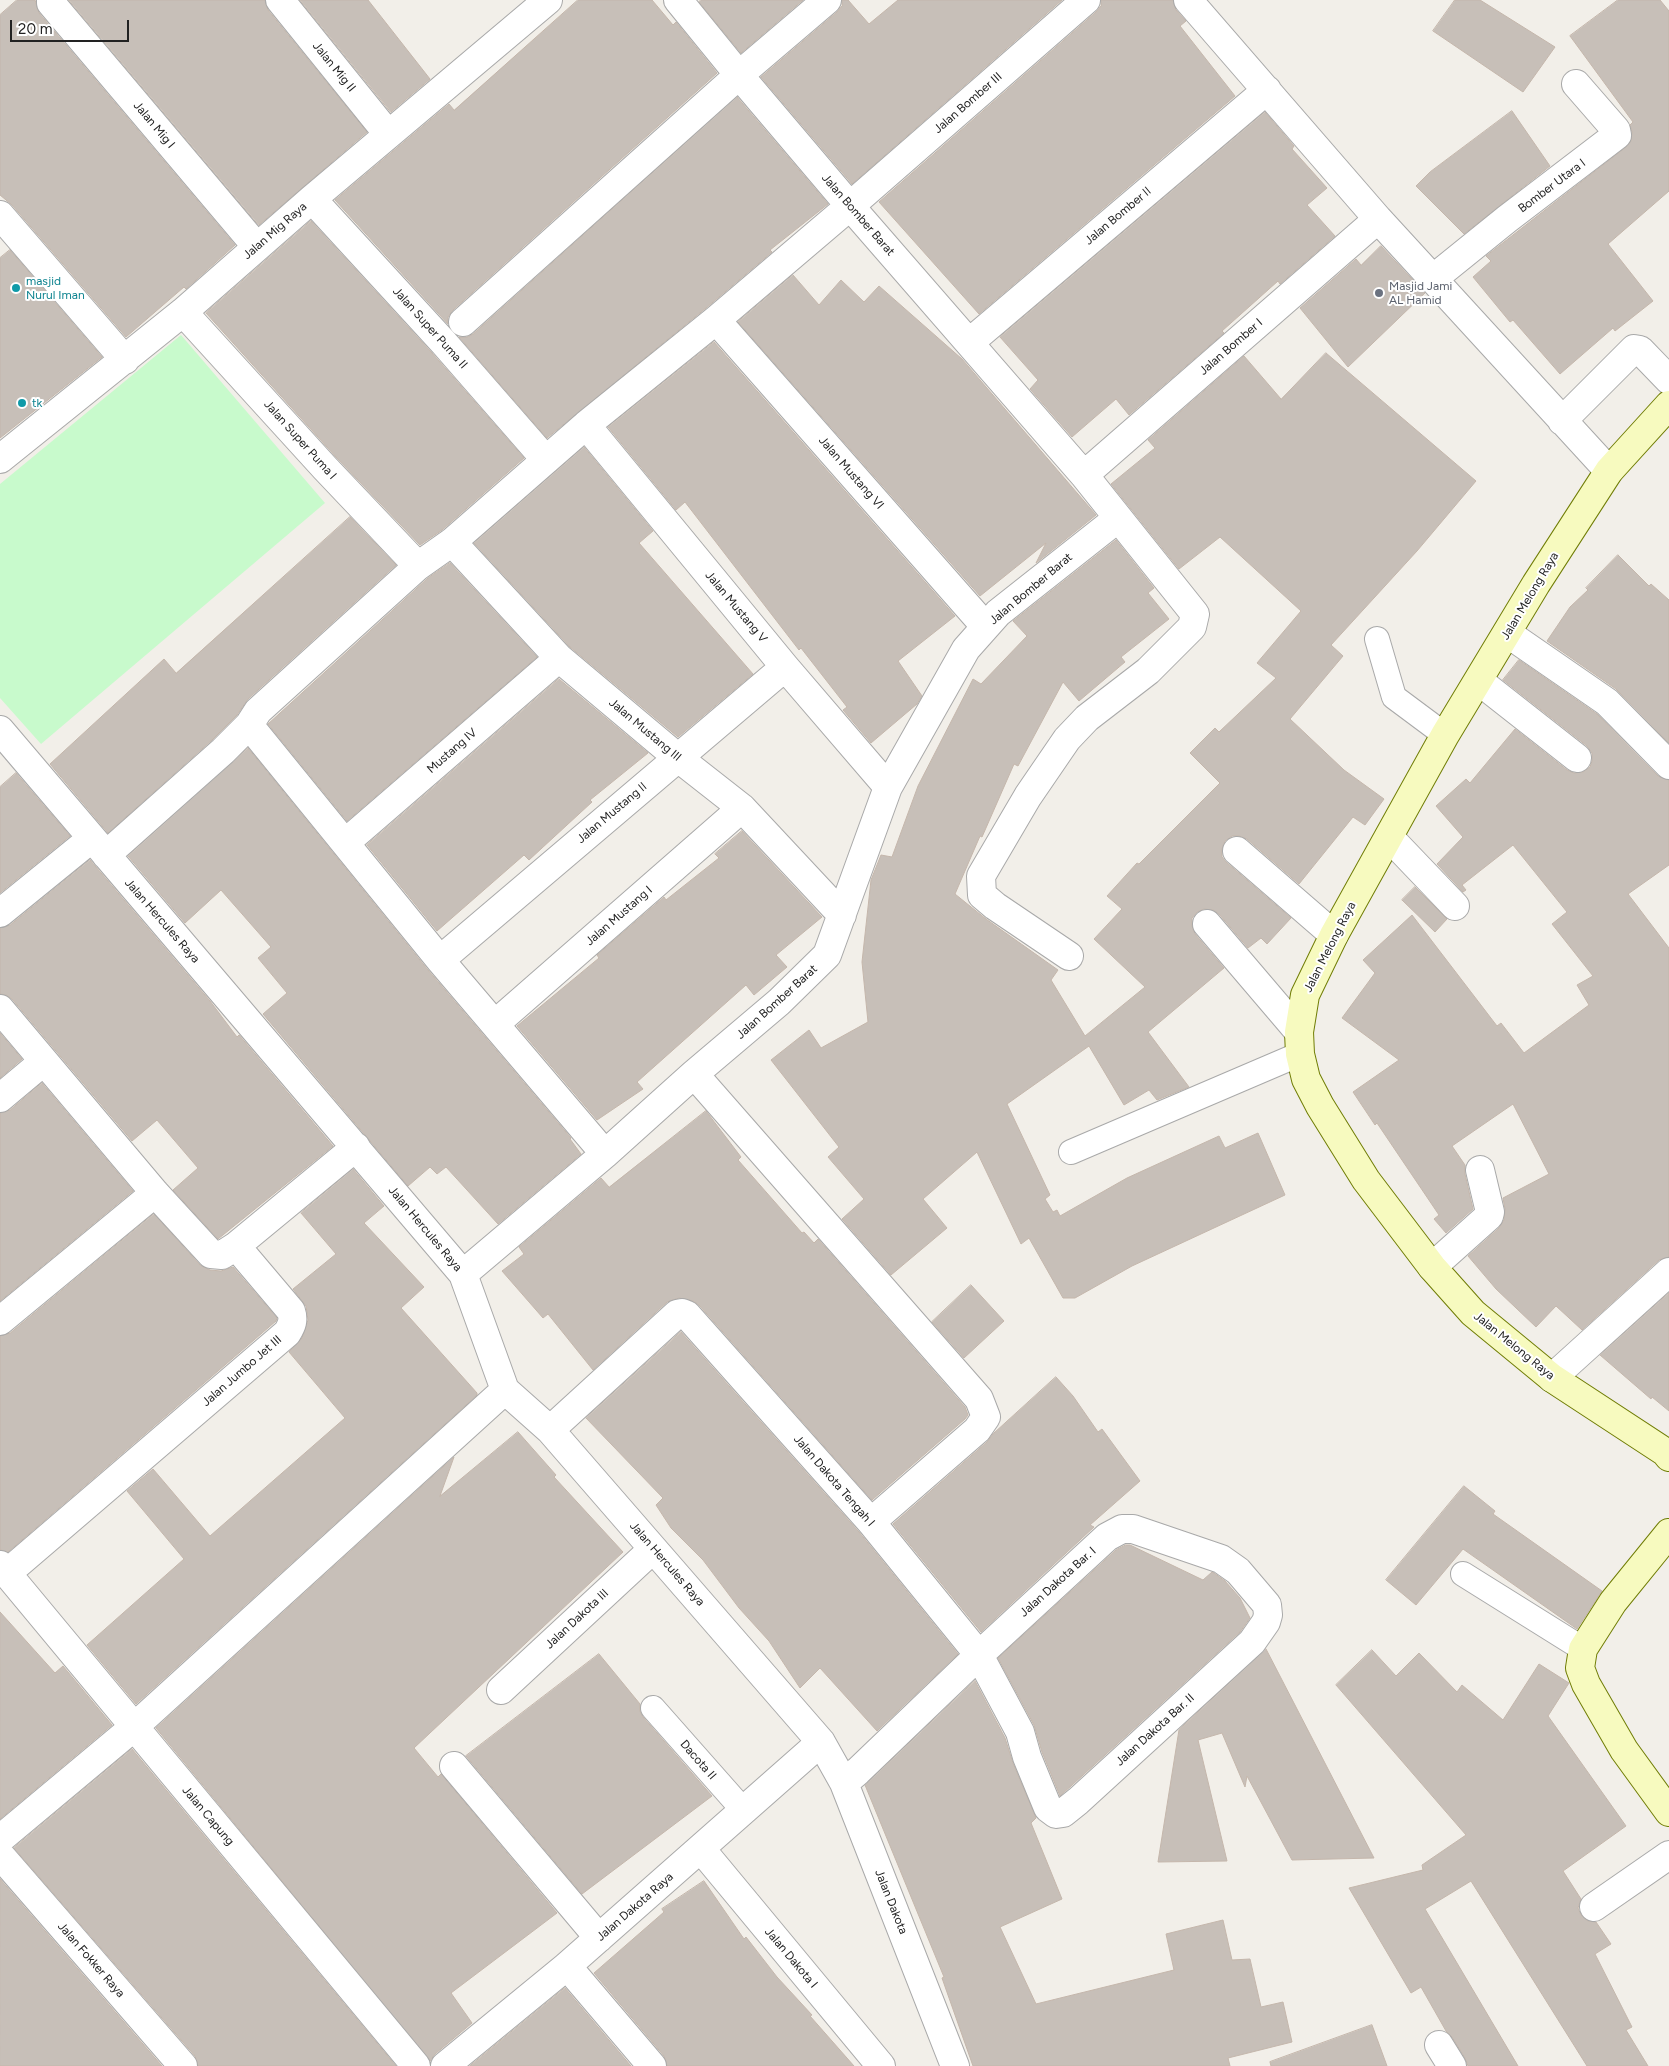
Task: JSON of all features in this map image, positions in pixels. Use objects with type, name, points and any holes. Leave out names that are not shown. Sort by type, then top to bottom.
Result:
[{"type":"main road","name":"Jalan Melong Raya","points":[[1666,414],[1609,471],[1536,584],[1445,735],[1334,935],[1305,995],[1299,1043],[1306,1079],[1320,1106],[1366,1180],[1432,1267],[1473,1313],[1552,1378],[1665,1452],[1669,1457]]},
{"type":"main road","points":[[1669,1533],[1612,1602],[1583,1650],[1580,1668],[1586,1684],[1624,1750],[1669,1812]]},
{"type":"street","name":"Jalan Mig II","points":[[280,0],[388,134]]},
{"type":"street","name":"Jalan Mig Raya","points":[[0,459],[184,312],[312,199],[548,0]]},
{"type":"street","name":"Jalan Bomber Barat","points":[[463,1274],[780,1002],[828,955],[888,787],[966,649],[998,612],[1117,519],[1084,475],[850,206],[678,0]]},
{"type":"street","points":[[463,322],[739,75],[827,0]]},
{"type":"street","name":"Jalan Bomber III","points":[[0,913],[99,847],[223,751],[249,725],[258,711],[418,566],[452,542],[586,425],[716,320],[1086,0]]},
{"type":"street","points":[[1188,0],[1378,219],[1609,471]]},
{"type":"street","name":"Jalan Mig I","points":[[51,2],[257,247]]},
{"type":"street","name":"Bomber Utara I","points":[[1434,278],[1507,219],[1617,135],[1616,130],[1576,84]]},
{"type":"street","name":"Jalan Bomber II","points":[[970,342],[1267,90]]},
{"type":"street","name":"Jalan Super Puma II","points":[[312,199],[444,343],[546,460]]},
{"type":"street","name":"Jalan Bomber I","points":[[1084,475],[1378,219]]},
{"type":"street","points":[[2,220],[125,360]]},
{"type":"street","name":"Jalan Super Puma I","points":[[184,312],[325,468],[418,566]]},
{"type":"street","name":"Jalan Mustang VI","points":[[716,320],[986,626]]},
{"type":"street","points":[[1562,421],[1634,349],[1640,350],[1669,380]]},
{"type":"street","name":"Jalan Mustang V","points":[[586,425],[785,667],[888,787]]},
{"type":"street","points":[[1069,956],[995,906],[982,895],[981,876],[1023,805],[1067,739],[1087,718],[1148,671],[1192,627],[1195,614],[1117,519]]},
{"type":"street","name":"Jalan Mustang III","points":[[452,542],[558,658],[677,757],[742,808],[842,915]]},
{"type":"street","points":[[1507,633],[1607,702],[1669,765]]},
{"type":"street","name":"Mustang IV","points":[[345,843],[558,658]]},
{"type":"street","name":"Jalan Mustang II","points":[[440,960],[785,667]]},
{"type":"street","points":[[1479,681],[1577,758]]},
{"type":"street","points":[[249,725],[440,960],[605,1154]]},
{"type":"street","name":"Jalan Hercules Raya","points":[[0,730],[463,1274],[505,1390],[550,1430],[821,1742]]},
{"type":"street","name":"Jalan Mustang I","points":[[495,1024],[742,808]]},
{"type":"street","points":[[1389,837],[1455,906]]},
{"type":"street","points":[[1237,851],[1334,935]]},
{"type":"street","points":[[1206,924],[1299,1043]]},
{"type":"street","points":[[0,1009],[155,1193],[211,1254],[222,1255],[236,1246],[356,1147]]},
{"type":"street","points":[[0,1098],[43,1062]]},
{"type":"street","points":[[694,1074],[979,1399],[986,1417],[976,1430],[871,1522]]},
{"type":"street","points":[[1432,1267],[1489,1216],[1490,1212],[1480,1170]]},
{"type":"street","points":[[0,1321],[155,1193]]},
{"type":"street","name":"Jalan Jumbo Jet III","points":[[3,1569],[287,1333],[294,1317],[291,1311],[236,1246]]},
{"type":"street","points":[[1552,1378],[1669,1272]]},
{"type":"street","name":"Jalan Dakota Tengah I","points":[[550,1430],[677,1314],[687,1315],[871,1522],[979,1655],[1020,1732],[1027,1757],[1048,1808],[1056,1814]]},
{"type":"street","points":[[0,1839],[134,1727],[505,1390]]},
{"type":"street","name":"Jalan Dakota Bar. I","points":[[844,1783],[1107,1537],[1122,1530],[1133,1529],[1199,1551],[1221,1559],[1238,1570],[1267,1606],[1268,1615],[1266,1622],[1252,1642]]},
{"type":"street","name":"Jalan Dakota III","points":[[501,1690],[653,1549]]},
{"type":"street","name":"Jalan Capung","points":[[3,1569],[416,2066]]},
{"type":"street","name":"Jalan Dakota Bar. II","points":[[1056,1814],[1063,1812],[1078,1800],[1252,1642]]},
{"type":"street","name":"Jalan Dakota","points":[[821,1742],[844,1783],[955,2066]]},
{"type":"street","name":"Jalan Dakota Raya","points":[[444,2066],[567,1966],[821,1742]]},
{"type":"street","points":[[454,1766],[599,1938]]},
{"type":"street","name":"Jalan Dakota I","points":[[701,1849],[881,2066]]},
{"type":"street","name":"Jalan Fokker Raya","points":[[0,1855],[183,2066]]},
{"type":"street","points":[[1594,1906],[1659,1862]]},
{"type":"street","points":[[567,1966],[652,2066]]},
{"type":"lane","points":[[1377,639],[1394,697],[1445,735]]},
{"type":"lane","points":[[1071,1152],[1299,1043]]},
{"type":"lane","points":[[1463,1574],[1583,1650]]},
{"type":"lane","name":"Dacota II","points":[[653,1708],[744,1811]]},
{"type":"green space","points":[[181,335],[325,503],[41,744],[0,698],[0,484]]},
{"type":"building","points":[[17,0],[35,0],[39,13],[235,245],[186,289],[184,287],[126,337],[12,205],[0,195],[0,15]]},
{"type":"building","points":[[69,0],[265,0],[268,10],[367,132],[259,225]]},
{"type":"building","points":[[300,0],[368,0],[430,79],[391,112]]},
{"type":"building","points":[[578,0],[652,0],[673,25],[676,22],[717,73],[453,310],[448,317],[448,324],[335,200],[449,104],[454,110]]},
{"type":"building","points":[[701,0],[803,0],[741,53],[699,2]]},
{"type":"building","points":[[842,0],[848,0],[869,24],[898,0],[1062,0],[852,184],[761,77],[837,12],[842,6]]},
{"type":"building","points":[[1101,0],[1173,0],[1176,10],[1186,21],[1180,26],[1235,96],[979,314],[879,202],[1096,12],[1101,6]]},
{"type":"building","points":[[1455,0],[1480,0],[1555,47],[1523,92],[1433,31]]},
{"type":"building","points":[[1618,0],[1660,0],[1669,11],[1669,191],[1608,244],[1653,301],[1615,331],[1613,328],[1560,374],[1513,320],[1510,322],[1473,277],[1491,261],[1486,256],[1626,147],[1631,141],[1632,132],[1630,125],[1633,122],[1570,36]]},
{"type":"building","points":[[737,97],[828,204],[770,250],[772,252],[706,308],[547,438],[459,337],[467,337],[473,334]]},
{"type":"building","points":[[1512,111],[1550,166],[1464,234],[1416,186],[1430,172]]},
{"type":"building","points":[[1265,112],[1294,146],[1292,149],[1327,188],[1307,205],[1335,236],[1280,284],[1278,281],[1222,331],[1224,333],[1129,415],[1116,399],[1072,437],[1030,389],[1038,380],[1000,337]]},
{"type":"building","points":[[311,221],[432,353],[524,458],[442,530],[420,545],[336,457],[206,313]]},
{"type":"building","name":"Masjid Jami AL Hamid","points":[[1381,246],[1425,293],[1348,367],[1300,308],[1356,259],[1361,265]]},
{"type":"building","points":[[10,250],[102,357],[0,438],[0,258]]},
{"type":"building","points":[[793,275],[819,305],[841,280],[864,302],[879,286],[962,359],[1096,515],[1036,563],[1046,543],[980,596],[738,322]]},
{"type":"building","points":[[714,342],[955,616],[898,661],[922,696],[917,704],[871,743],[843,710],[847,707],[801,648],[799,650],[685,502],[676,510],[608,427]]},
{"type":"building","points":[[1326,353],[1476,481],[1417,551],[1331,645],[1343,656],[1290,719],[1344,770],[1384,799],[1365,825],[1353,817],[1299,884],[1247,839],[1232,836],[1225,841],[1222,857],[1226,862],[1291,918],[1267,944],[1261,938],[1248,948],[1219,914],[1213,910],[1204,909],[1197,912],[1192,918],[1195,934],[1224,968],[1148,1032],[1189,1087],[1157,1100],[1149,1090],[1124,1105],[1089,1046],[1007,1104],[1050,1195],[1045,1199],[1053,1212],[1057,1210],[1060,1216],[1127,1178],[1219,1136],[1225,1148],[1258,1133],[1285,1195],[1132,1266],[1075,1298],[1063,1298],[1029,1238],[1021,1244],[977,1152],[923,1199],[947,1228],[891,1275],[842,1219],[864,1199],[828,1157],[839,1147],[771,1060],[809,1030],[821,1048],[868,1022],[862,962],[871,880],[881,855],[892,857],[918,786],[973,679],[981,684],[1027,636],[1013,621],[1116,540],[1154,588],[1148,593],[1169,619],[1121,657],[1125,662],[1079,701],[1063,682],[1018,766],[1014,764],[955,894],[986,919],[1058,970],[1051,980],[1085,1036],[1145,987],[1094,939],[1122,909],[1107,896],[1137,863],[1139,864],[1220,783],[1190,753],[1215,728],[1219,732],[1276,678],[1257,663],[1301,611],[1220,537],[1179,569],[1111,484],[1155,448],[1148,440],[1244,356],[1281,399]]},
{"type":"building","points":[[584,447],[653,531],[639,543],[753,674],[678,737],[570,647],[474,543]]},
{"type":"building","points":[[350,517],[396,565],[248,699],[237,715],[212,740],[108,833],[50,764],[164,659],[176,673]]},
{"type":"building","points":[[1618,555],[1649,586],[1651,584],[1669,600],[1669,743],[1616,689],[1547,641],[1570,607],[1588,590],[1586,588]]},
{"type":"building","points":[[450,563],[537,657],[347,821],[268,724],[428,578]]},
{"type":"building","points":[[1519,660],[1597,714],[1658,776],[1669,780],[1669,865],[1628,894],[1669,948],[1669,1257],[1659,1260],[1582,1330],[1556,1306],[1536,1327],[1496,1289],[1468,1256],[1499,1228],[1504,1220],[1503,1198],[1549,1174],[1513,1104],[1452,1146],[1465,1165],[1465,1174],[1473,1209],[1446,1233],[1434,1219],[1439,1215],[1377,1123],[1375,1125],[1353,1092],[1399,1060],[1342,1018],[1375,973],[1363,960],[1412,915],[1497,1026],[1501,1023],[1524,1053],[1589,1005],[1577,985],[1593,976],[1552,924],[1567,912],[1513,845],[1462,885],[1466,890],[1463,892],[1437,864],[1463,837],[1436,806],[1466,779],[1470,783],[1515,729],[1567,770],[1574,773],[1583,772],[1590,767],[1592,753],[1587,746],[1503,680]]},
{"type":"building","points":[[559,679],[648,753],[590,800],[592,802],[529,860],[524,855],[437,931],[367,845]]},
{"type":"building","points":[[248,748],[428,970],[571,1138],[581,1154],[498,1224],[446,1167],[437,1174],[430,1167],[408,1186],[263,1014],[287,993],[258,958],[271,947],[221,890],[185,923],[128,856]]},
{"type":"building","points":[[16,773],[70,836],[0,893],[0,787]]},
{"type":"building","points":[[742,831],[822,917],[776,955],[787,967],[754,995],[746,985],[637,1082],[643,1089],[597,1120],[517,1026],[599,958],[597,955],[664,897],[666,900],[719,858],[715,854]]},
{"type":"building","points":[[90,860],[210,1001],[237,1037],[239,1035],[333,1146],[218,1239],[173,1190],[198,1168],[157,1120],[132,1141],[12,999],[0,994],[0,928],[10,925]]},
{"type":"building","points":[[1415,887],[1447,919],[1435,932],[1402,900]]},
{"type":"building","points":[[0,1033],[22,1059],[0,1078]]},
{"type":"building","points":[[42,1083],[133,1191],[0,1301],[0,1113],[10,1110]]},
{"type":"building","points":[[706,1111],[741,1157],[738,1160],[802,1233],[804,1232],[814,1243],[818,1239],[965,1407],[968,1415],[965,1419],[872,1500],[699,1305],[693,1301],[679,1298],[667,1302],[593,1370],[548,1314],[543,1318],[502,1271],[524,1254],[519,1247],[601,1178],[609,1187]]},
{"type":"building","points":[[353,1169],[384,1206],[364,1223],[424,1287],[401,1308],[477,1395],[136,1704],[87,1645],[184,1559],[127,1491],[153,1469],[210,1536],[345,1418],[289,1352],[302,1338],[308,1320],[306,1306],[293,1289],[336,1254],[301,1213]]},
{"type":"building","points":[[154,1214],[200,1265],[210,1270],[221,1271],[233,1267],[277,1318],[276,1321],[8,1552],[0,1550],[0,1336],[10,1333]]},
{"type":"building","points":[[971,1285],[1004,1321],[964,1358],[932,1322]]},
{"type":"building","points":[[1669,1293],[1669,1411],[1652,1397],[1651,1399],[1600,1355]]},
{"type":"building","points":[[681,1332],[859,1532],[958,1654],[877,1731],[820,1668],[800,1688],[769,1641],[739,1608],[703,1560],[671,1528],[656,1505],[663,1498],[586,1418]]},
{"type":"building","points":[[1056,1377],[1073,1396],[1098,1432],[1102,1429],[1140,1481],[1090,1525],[1094,1527],[981,1632],[893,1524],[987,1442],[993,1434]]},
{"type":"building","points":[[518,1432],[556,1475],[554,1477],[623,1552],[414,1748],[438,1777],[441,1774],[557,1913],[451,1993],[472,2023],[435,2054],[430,2061],[156,1728],[454,1457],[440,1496]]},
{"type":"building","points":[[1464,1486],[1495,1511],[1493,1514],[1602,1591],[1577,1629],[1463,1549],[1416,1605],[1386,1580]]},
{"type":"building","points":[[1130,1545],[1203,1580],[1212,1572],[1214,1573],[1225,1581],[1240,1598],[1250,1618],[1240,1632],[1060,1796],[1042,1752],[1034,1725],[998,1658],[1116,1550]]},
{"type":"building","points":[[0,1612],[55,1673],[63,1666],[112,1725],[0,1819]]},
{"type":"building","points":[[1266,1649],[1374,1858],[1292,1860],[1247,1776],[1245,1787],[1222,1733],[1198,1740],[1227,1861],[1158,1862],[1179,1730]]},
{"type":"building","points":[[1372,1650],[1396,1676],[1419,1653],[1457,1692],[1462,1685],[1503,1720],[1539,1664],[1569,1683],[1548,1716],[1626,1826],[1563,1871],[1581,1899],[1578,1908],[1581,1915],[1588,1921],[1596,1922],[1611,1944],[1595,1954],[1632,2027],[1626,2030],[1648,2066],[1587,2066],[1471,1881],[1425,1909],[1518,2066],[1468,2066],[1465,2058],[1446,2031],[1421,1987],[1411,1993],[1349,1888],[1423,1870],[1422,1865],[1466,1835],[1336,1685]]},
{"type":"building","points":[[599,1654],[640,1704],[640,1711],[643,1717],[712,1796],[582,1894],[466,1756]]},
{"type":"building","points":[[975,1681],[1005,1738],[1013,1763],[1036,1818],[1031,1823],[1062,1899],[1000,1927],[1036,2004],[1174,1970],[1166,1934],[1223,1920],[1232,1960],[1250,1959],[1261,2007],[1283,2002],[1292,2042],[1228,2058],[1230,2066],[973,2066],[942,1978],[944,1977],[865,1785]]},
{"type":"building","points":[[132,1749],[396,2066],[198,2066],[195,2056],[14,1848]]},
{"type":"building","points":[[0,1879],[162,2066],[0,2066]]},
{"type":"building","points":[[704,1881],[744,1939],[746,1937],[777,1977],[812,2015],[810,2016],[854,2066],[667,2066],[664,2056],[594,1973],[664,1912],[662,1909]]},
{"type":"building","points":[[565,1988],[631,2066],[470,2066]]},
{"type":"building","points":[[1372,2025],[1387,2066],[1271,2066],[1270,2062]]},
{"type":"place","name":"masjid Nurul Iman","points":[[16,288]]},
{"type":"place","name":"Masjid Jami AL Hamid","points":[[1379,293]]},
{"type":"place","name":"tk","points":[[22,403]]}]
